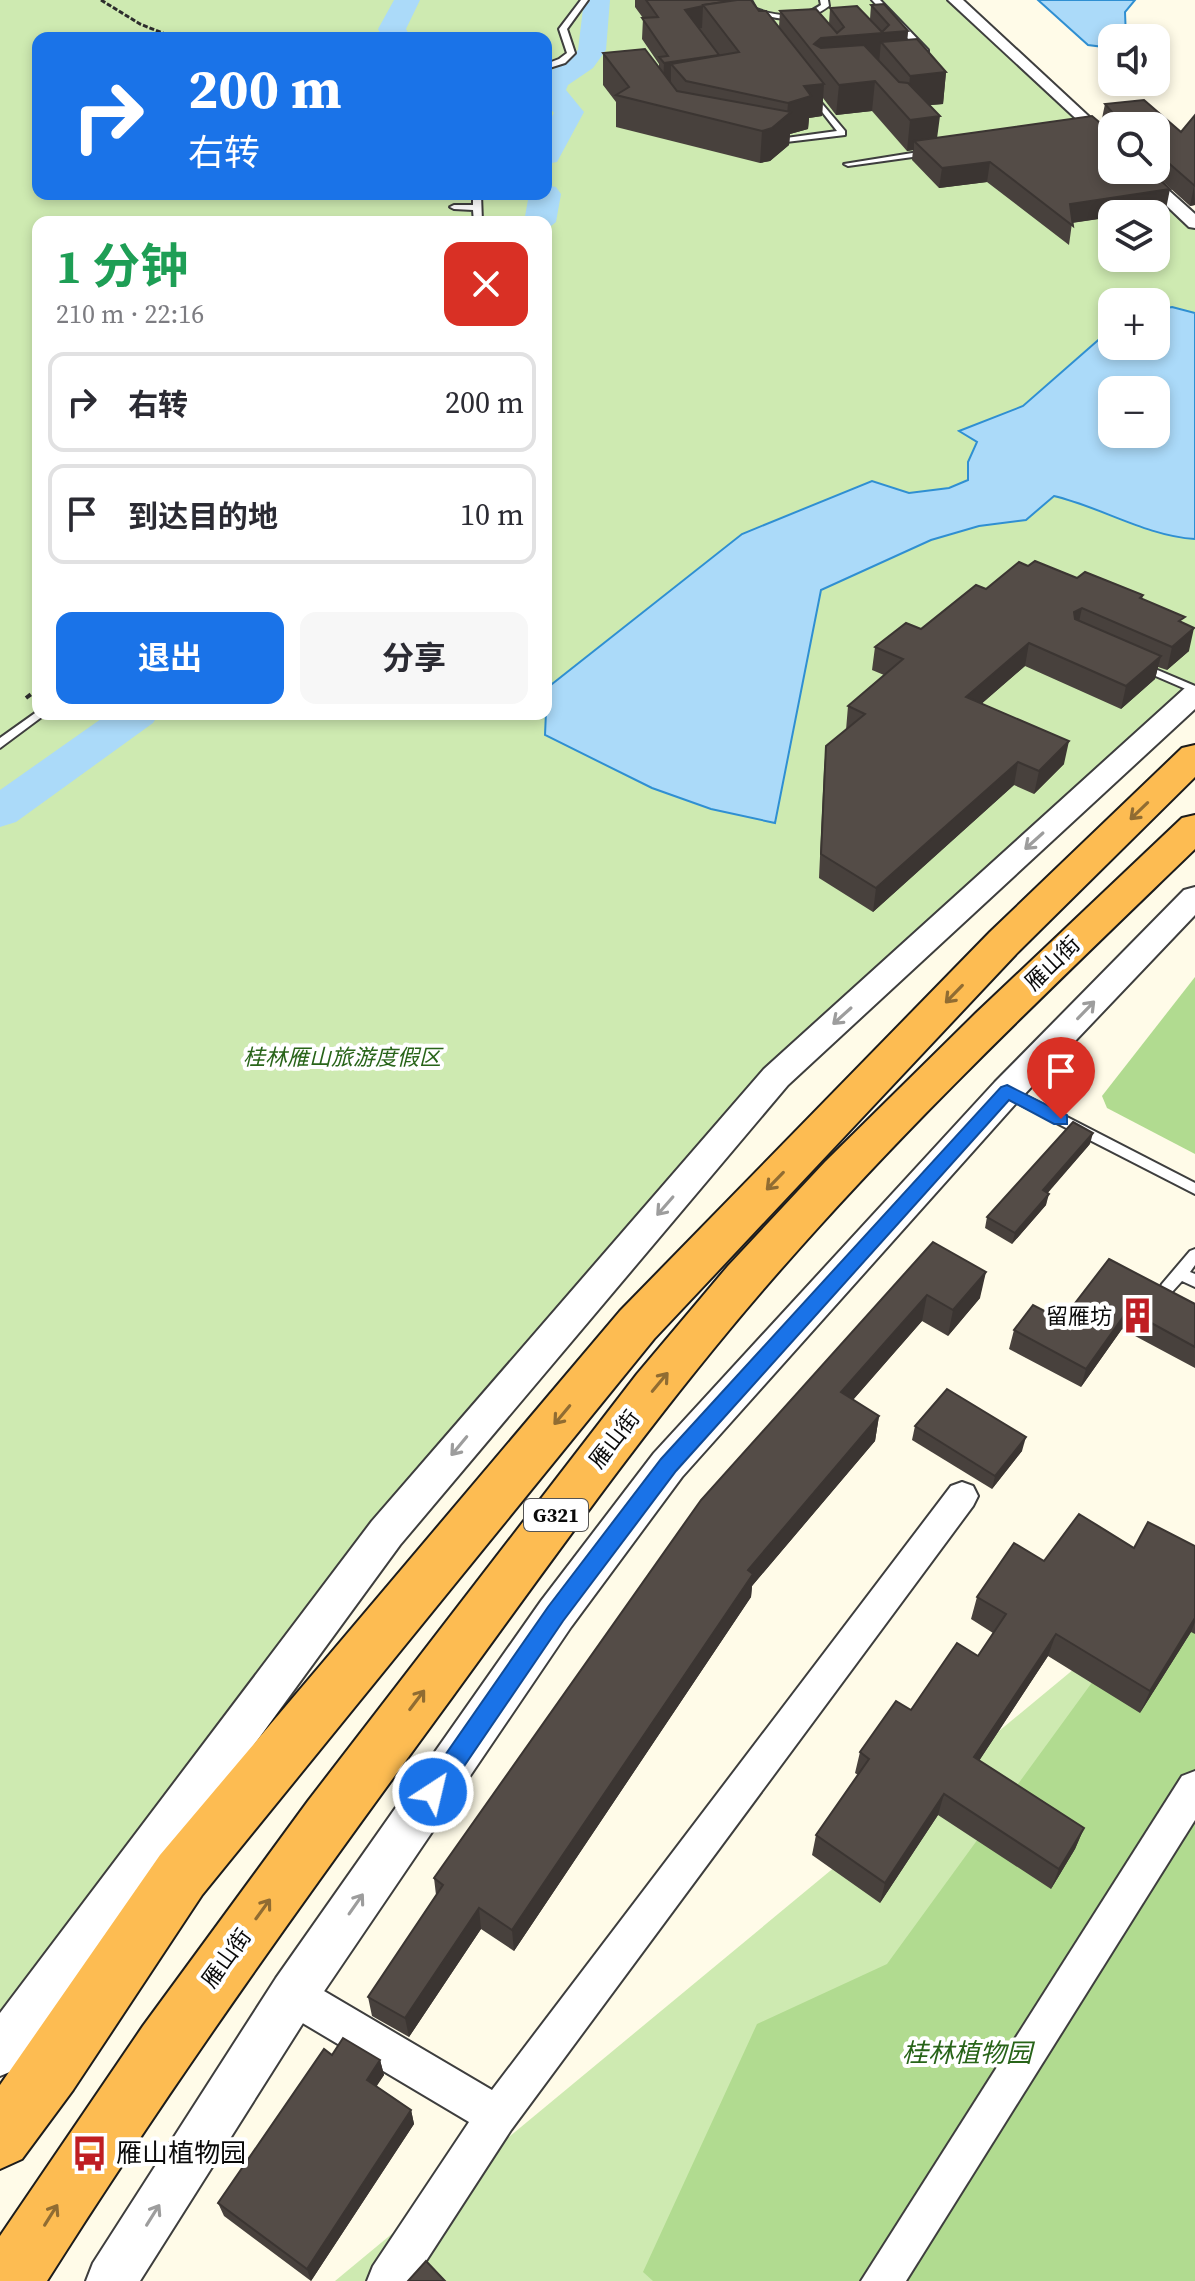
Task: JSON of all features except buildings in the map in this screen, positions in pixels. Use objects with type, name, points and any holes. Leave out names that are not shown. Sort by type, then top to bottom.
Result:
[{"type":"highway","name":"G321","points":[[0,2137],[181,1875],[637,1325],[1004,942],[1195,756]]},
{"type":"highway","name":"雁山街","points":[[9,2281],[90,2153],[194,2002],[619,1431],[791,1228],[952,1059],[1195,827]]},
{"type":"street","points":[[955,0],[1085,130],[1098,138]]},
{"type":"street","points":[[1152,184],[1195,223]]},
{"type":"street","points":[[0,2052],[386,1533],[776,1077],[1195,692]]},
{"type":"street","points":[[111,2281],[293,1995],[556,1614],[668,1465],[1007,1091],[1195,897]]},
{"type":"street","points":[[388,2281],[497,2116],[962,1496]]},
{"type":"street","points":[[882,2281],[1195,1788]]},
{"type":"street","points":[[293,1995],[497,2116]]},
{"type":"lane","points":[[552,65],[571,53],[563,29],[585,0]]},
{"type":"lane","points":[[747,0],[749,6],[767,14],[805,16],[821,10],[824,0]]},
{"type":"lane","points":[[876,0],[928,54],[920,63]]},
{"type":"lane","points":[[757,23],[767,14]]},
{"type":"lane","points":[[885,26],[899,25]]},
{"type":"lane","points":[[759,135],[786,140],[842,133],[804,84]]},
{"type":"lane","points":[[848,164],[940,151]]},
{"type":"lane","points":[[477,200],[478,216]]},
{"type":"lane","points":[[454,207],[478,208]]},
{"type":"lane","points":[[1129,661],[1195,692]]},
{"type":"lane","points":[[0,744],[32,719]]},
{"type":"lane","points":[[1007,1091],[1195,1189]]},
{"type":"lane","points":[[1167,1288],[1195,1255]]},
{"type":"lane","points":[[1179,1273],[1195,1281]]},
{"type":"path","points":[[101,0],[140,24],[160,32]]},
{"type":"green space","name":"桂林雁山旅游度假区","points":[[0,0],[955,0],[1084,121],[1098,146],[1098,184],[1134,184],[1159,200],[1098,200],[1098,272],[1170,272],[1170,207],[1195,223],[1195,694],[776,1077],[501,1397],[0,2052]]},
{"type":"green space","points":[[1195,977],[1195,1154],[1107,1108],[1102,1096]]},
{"type":"green space","name":"桂林植物园","points":[[1195,1575],[1195,2281],[653,2281],[643,2272],[757,2024],[887,1964],[1144,1611]]},
{"type":"green space","name":"桂林植物园","points":[[1144,1611],[1195,2281],[335,2281]]},
{"type":"water","points":[[1038,0],[1135,0],[1125,12],[1125,24],[1098,24],[1098,46],[1088,45]]},
{"type":"water","points":[[1170,307],[1195,313],[1195,539],[1159,533],[1054,496],[1026,520],[979,526],[931,540],[821,590],[775,823],[711,809],[652,788],[545,735],[546,720],[552,720],[552,684],[742,534],[872,481],[909,493],[949,488],[968,480],[968,462],[977,442],[959,431],[1023,406],[1098,340],[1098,360],[1170,360]]},
{"type":"waterway","points":[[394,32],[392,29],[407,0]]},
{"type":"waterway","points":[[552,89],[561,76],[583,62],[592,50],[597,0]]},
{"type":"waterway","points":[[552,92],[569,112],[552,144]]},
{"type":"waterway","points":[[541,216],[544,200]]},
{"type":"waterway","points":[[0,812],[129,720]]},
{"type":"place","name":"留雁坊","points":[[1138,1316]]},
{"type":"place","name":"雁山植物园","points":[[90,2153]]},
{"type":"route","points":[[433,1792],[556,1614],[668,1465],[1007,1091],[1061,1119]]}]
